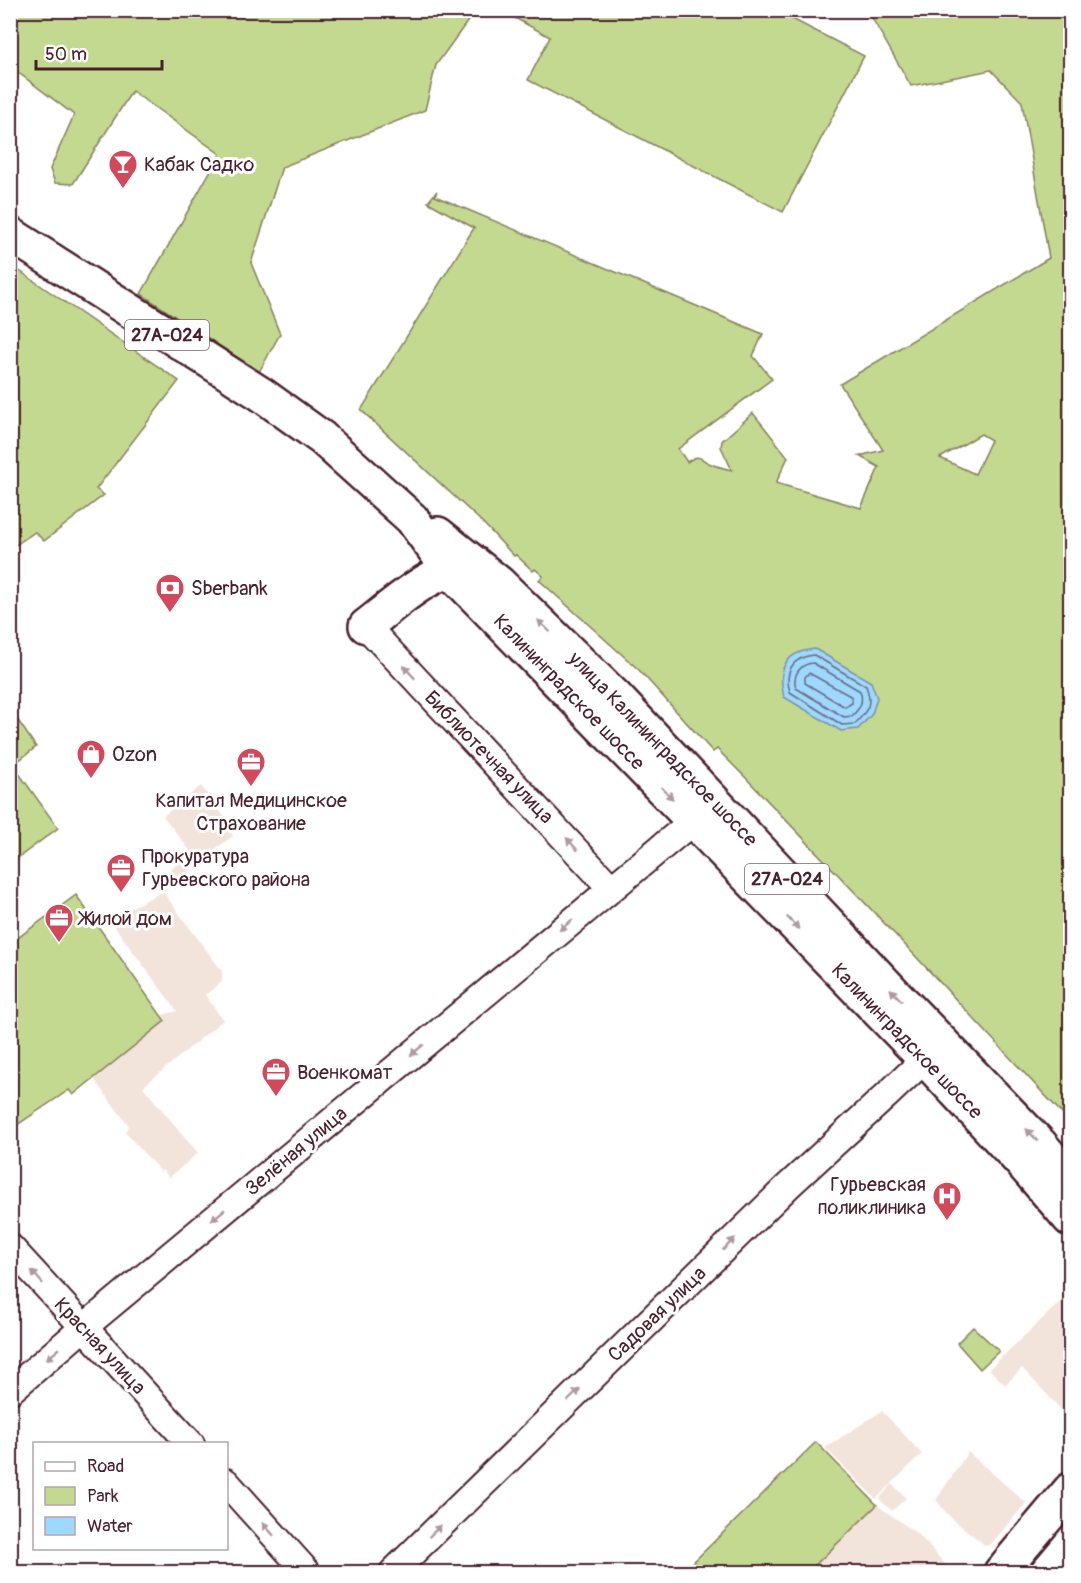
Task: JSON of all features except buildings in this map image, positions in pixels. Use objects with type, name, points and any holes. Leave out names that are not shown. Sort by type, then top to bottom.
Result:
[{"type":"main road","name":"Калининградское шоссе","points":[[10,234],[261,394],[322,438],[432,555],[925,1059],[1071,1219]]},
{"type":"main road","name":"улица Калининградское шоссе","points":[[432,555],[480,573],[499,584],[615,696],[1071,1179]]},
{"type":"main road","points":[[366,626],[432,555]]},
{"type":"main road","points":[[1001,1572],[1071,1490]]},
{"type":"street","name":"Библиотечная улица","points":[[366,626],[611,888]]},
{"type":"street","name":"Зелёная улица","points":[[10,1391],[693,820]]},
{"type":"street","name":"Садовая улица","points":[[393,1572],[788,1186],[925,1059]]},
{"type":"street","name":"Красная улица","points":[[10,1247],[190,1442]]},
{"type":"street","points":[[228,1484],[307,1572]]},
{"type":"shaded area","points":[[201,786],[226,819],[224,824],[233,836],[207,855],[195,857],[163,816]]},
{"type":"shaded area","points":[[183,859],[191,870],[163,892],[222,971],[222,982],[205,995],[223,1020],[143,1087],[198,1153],[169,1178],[125,1132],[129,1126],[94,1079],[165,1021],[162,1015],[177,1011],[109,919],[162,892],[155,881]]},
{"type":"shaded area","points":[[1070,1293],[1070,1419],[1022,1368],[1005,1385],[989,1369]]},
{"type":"shaded area","points":[[882,1411],[922,1454],[876,1499],[825,1448]]},
{"type":"shaded area","points":[[968,1452],[1026,1503],[991,1544],[986,1546],[950,1517],[936,1500]]},
{"type":"shaded area","points":[[892,1484],[906,1498],[892,1511],[879,1499]]},
{"type":"shaded area","points":[[877,1505],[919,1535],[952,1572],[808,1572]]},
{"type":"green space","points":[[514,10],[777,11],[864,56],[783,212],[528,80],[550,37],[511,16]]},
{"type":"green space","points":[[10,11],[475,11],[436,65],[425,110],[282,167],[251,263],[280,334],[259,372],[141,294],[220,154],[132,91],[73,184],[55,183],[50,169],[74,115],[11,67]]},
{"type":"green space","points":[[868,11],[1070,11],[1069,1121],[744,776],[717,749],[713,752],[639,670],[539,580],[543,576],[535,569],[533,571],[516,555],[514,556],[483,523],[361,410],[474,228],[428,202],[437,191],[435,196],[763,334],[753,356],[772,379],[678,449],[687,462],[698,457],[713,465],[732,470],[721,447],[722,441],[753,413],[788,457],[776,483],[861,508],[879,467],[859,456],[883,450],[840,384],[1049,258],[1022,102],[991,70],[911,86]],"holes":[[[981,434],[991,440],[975,474],[940,458]]]},
{"type":"green space","points":[[11,265],[179,381],[96,489],[104,495],[44,541],[35,532],[11,548]]},
{"type":"green space","points":[[11,710],[36,747],[13,765],[58,828],[11,863]]},
{"type":"green space","points":[[76,895],[165,1021],[73,1095],[69,1090],[11,1129],[11,943]]},
{"type":"green space","points":[[973,1327],[999,1351],[980,1369],[957,1343]]},
{"type":"green space","points":[[816,1442],[877,1505],[808,1572],[683,1572]]},
{"type":"water","points":[[815,649],[871,682],[877,698],[872,714],[858,729],[841,731],[784,697],[782,678],[786,663],[797,654]]},
{"type":"place","name":"Кабак Садко","points":[[123,190]]},
{"type":"place","name":"Sberbank","points":[[170,614]]},
{"type":"place","name":"Ozon","points":[[91,780]]},
{"type":"place","name":"Капитал Медицинское Страхование","points":[[251,788]]},
{"type":"place","name":"Прокуратура Гурьевского района","points":[[121,894]]},
{"type":"place","name":"Жилой дом","points":[[59,944]]},
{"type":"place","name":"Военкомат","points":[[276,1098]]},
{"type":"place","name":"Гурьевская поликлиника","points":[[947,1222]]}]
